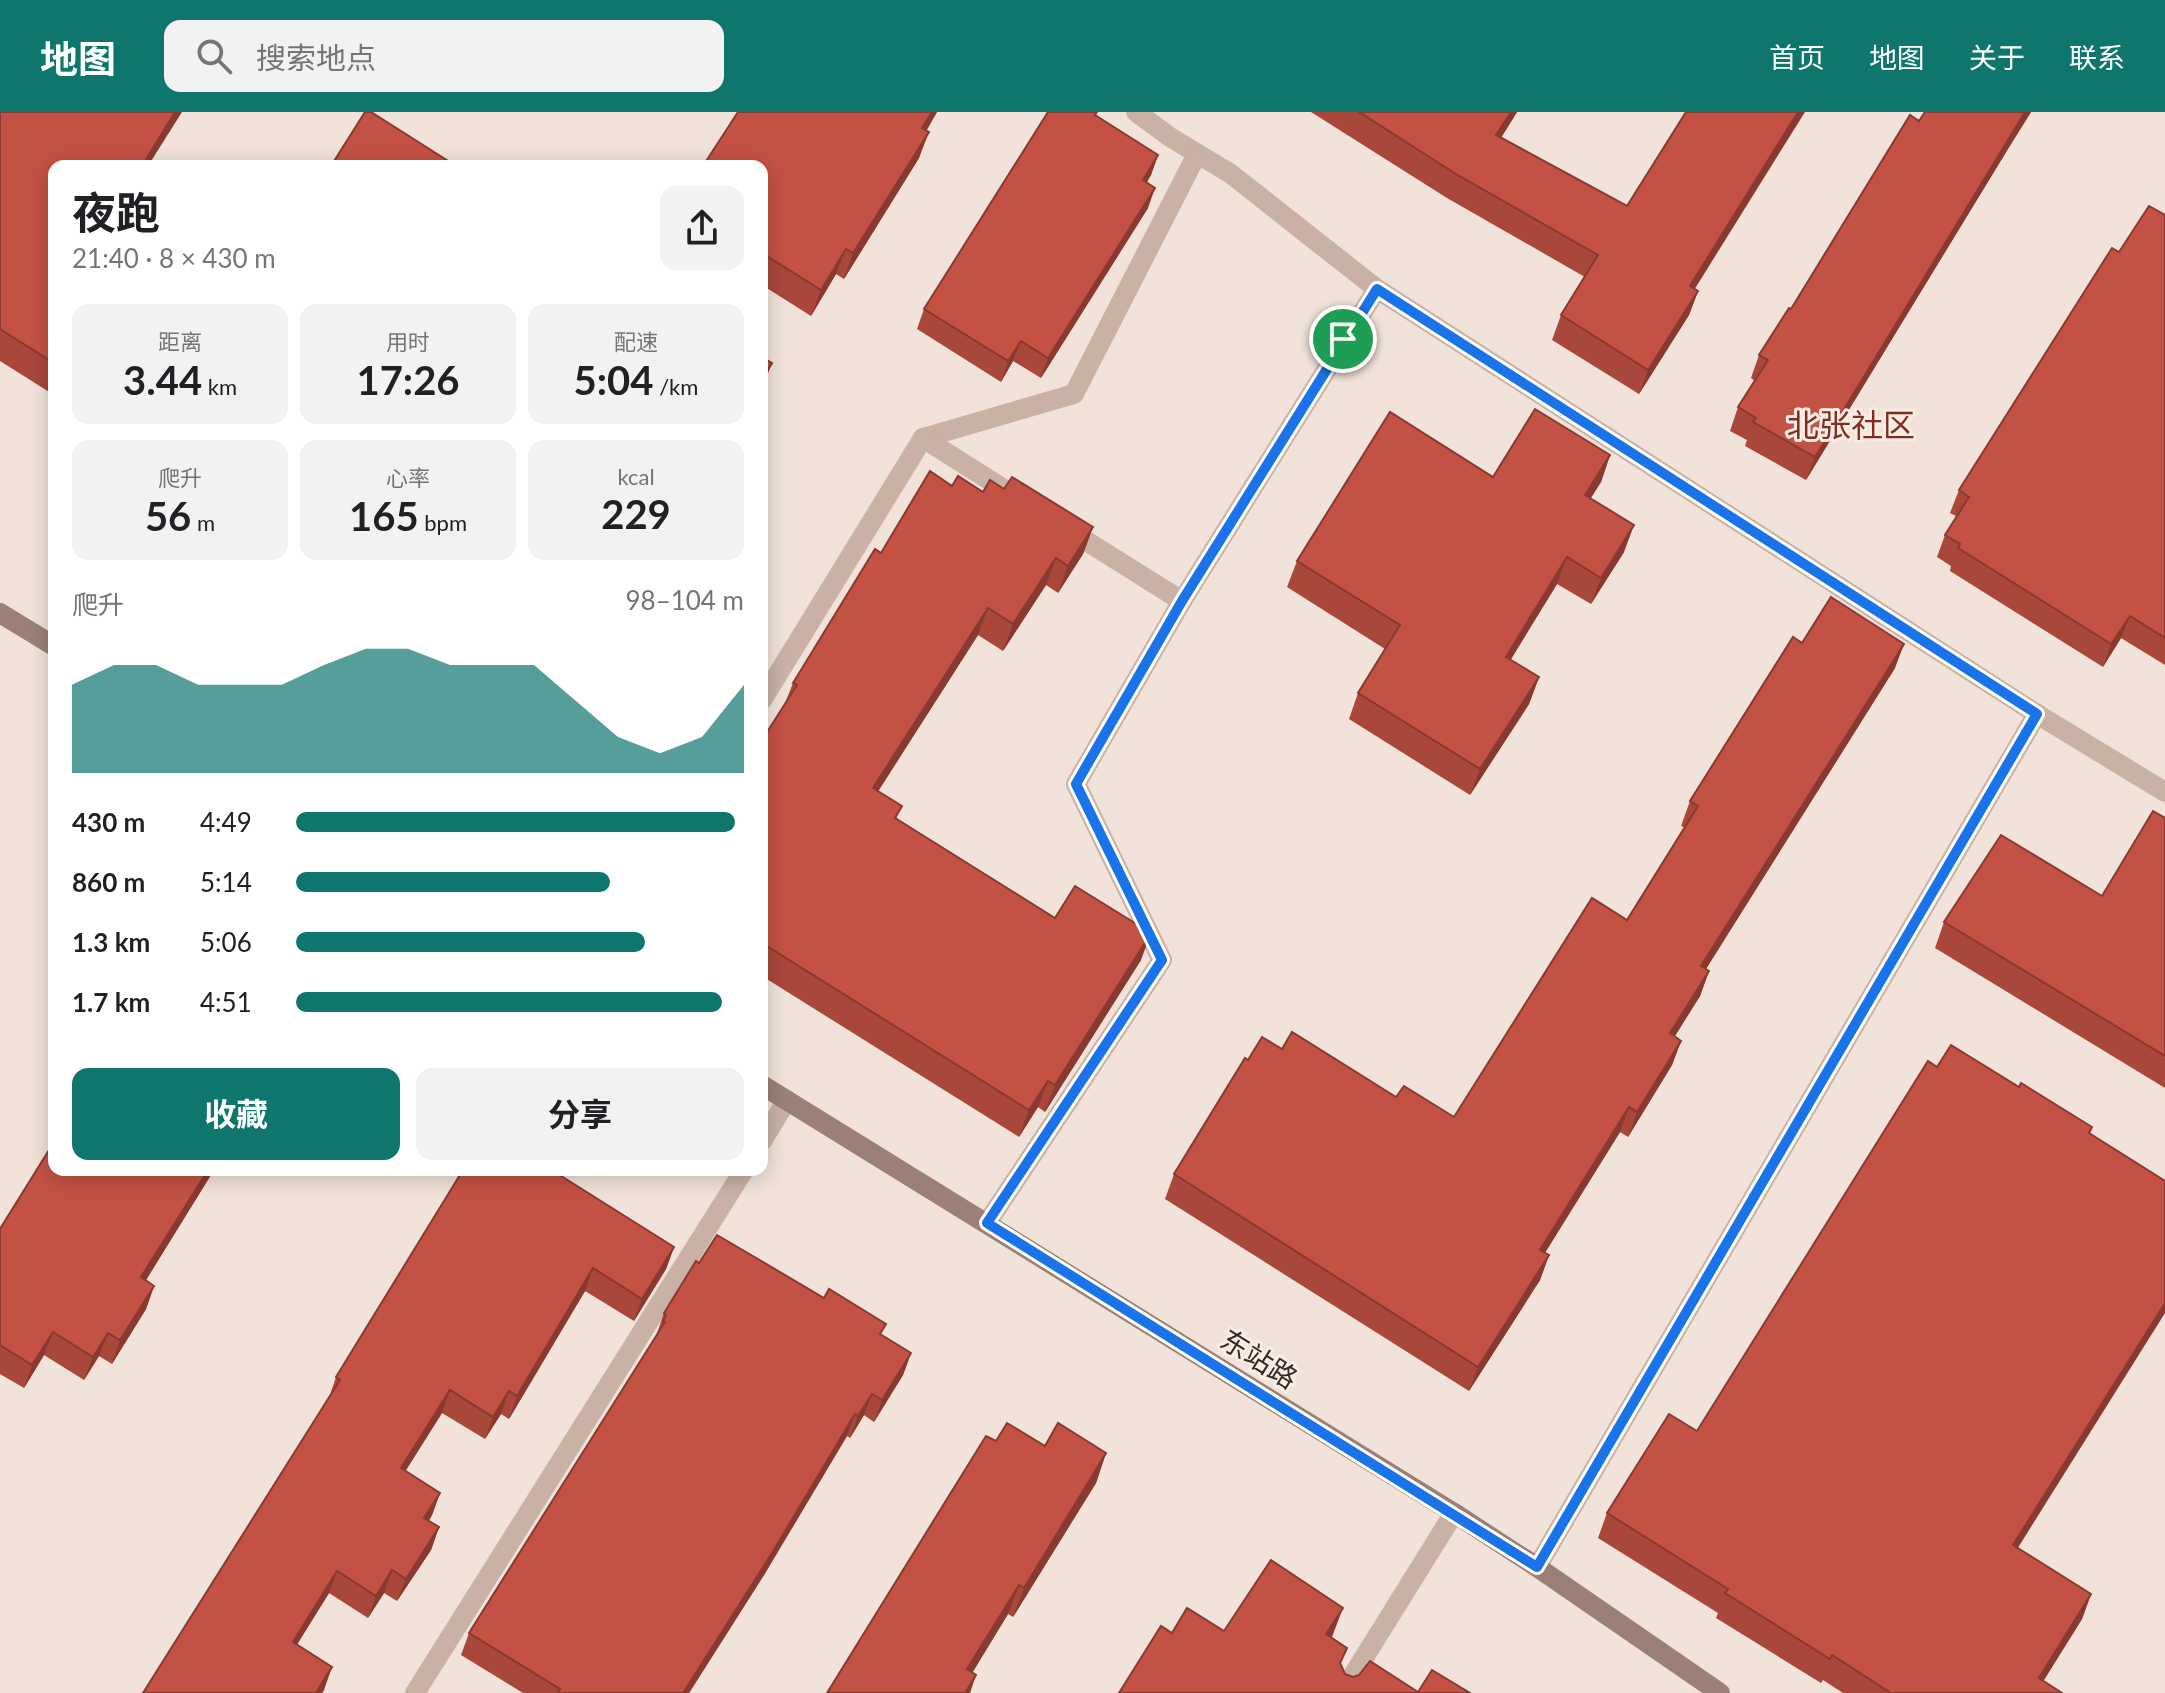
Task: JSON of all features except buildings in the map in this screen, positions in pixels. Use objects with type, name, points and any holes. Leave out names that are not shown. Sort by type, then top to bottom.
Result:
[{"type":"street","points":[[1136,112],[1231,174],[1377,289],[2037,714],[2165,792]]},
{"type":"street","points":[[768,690],[923,438],[1074,394],[1197,154]]},
{"type":"street","points":[[987,1223],[1162,960],[1076,784],[1182,601],[1377,289]]},
{"type":"street","points":[[923,438],[1027,504]]},
{"type":"street","points":[[1052,520],[1182,601]]},
{"type":"street","points":[[0,613],[48,642]]},
{"type":"street","points":[[1537,1567],[2037,714]]},
{"type":"street","name":"东站路","points":[[768,1089],[1454,1513],[1720,1693]]},
{"type":"street","points":[[768,1131],[787,1100]]},
{"type":"street","points":[[415,1693],[740,1176]]},
{"type":"street","points":[[1342,1693],[1454,1513]]},
{"type":"district","name":"北张社区","points":[[1851,426]]},
{"type":"route","points":[[1377,289],[2037,714],[1537,1567],[987,1223],[1162,960],[1076,784],[1182,601],[1343,339],[1377,289]]}]
